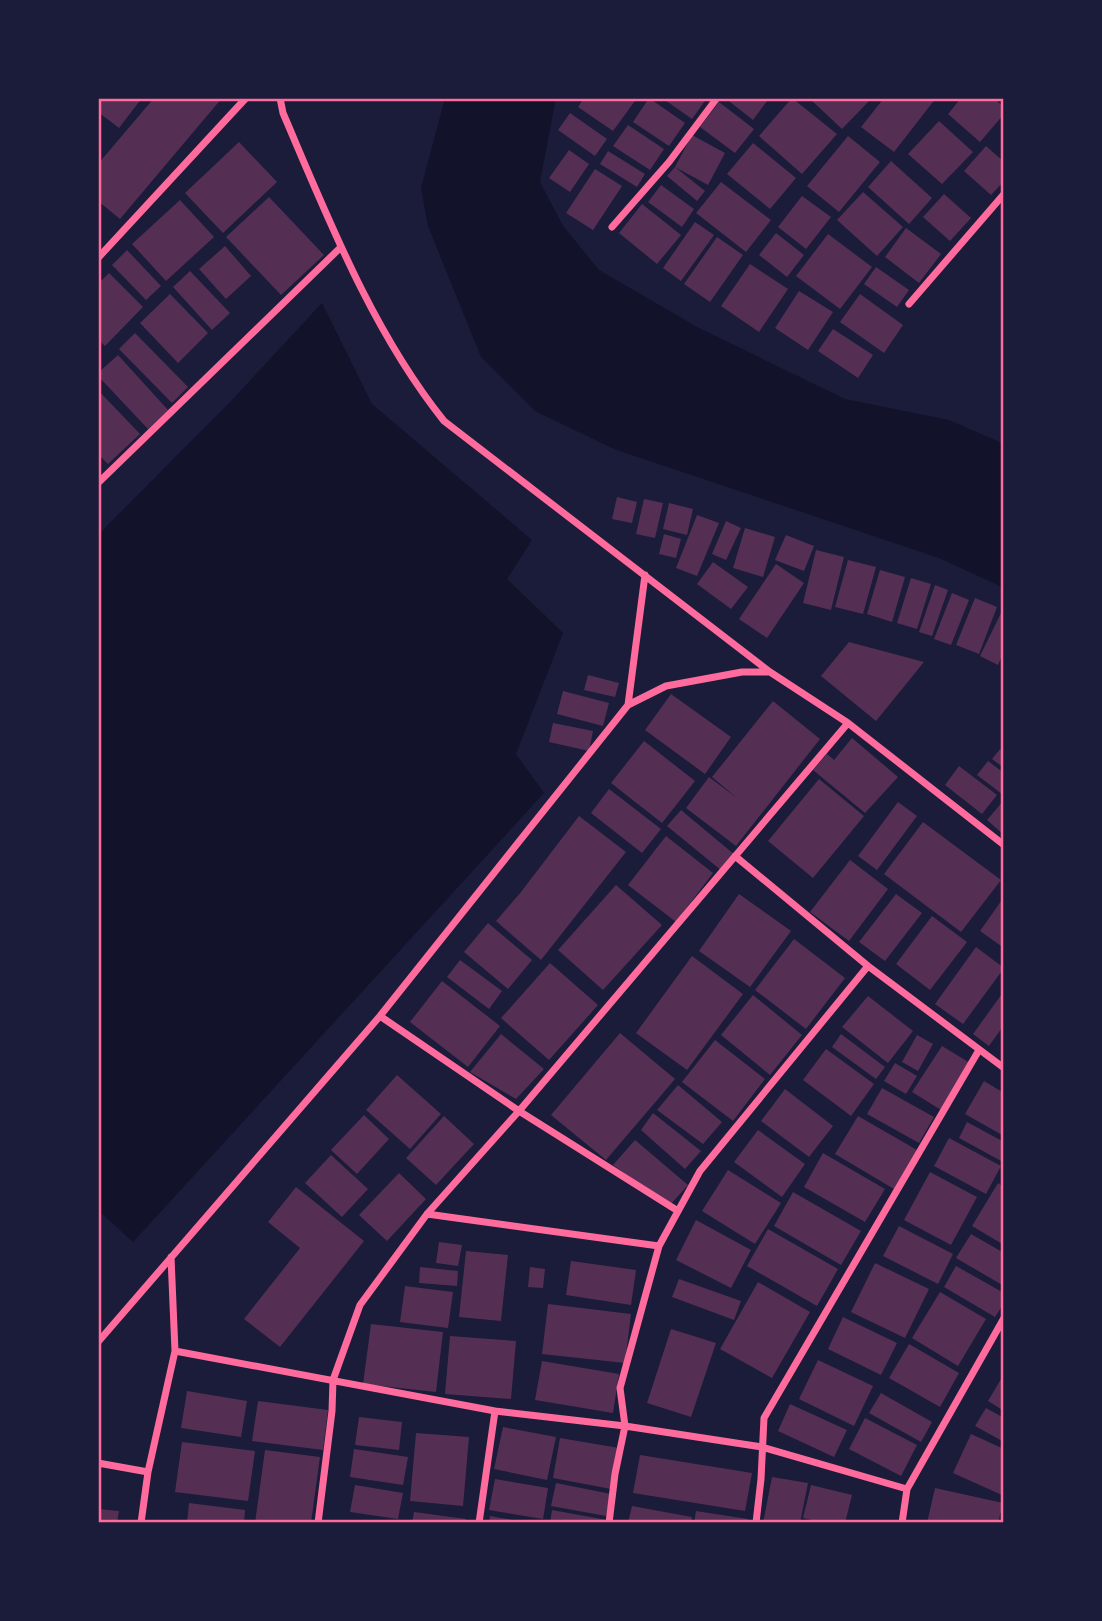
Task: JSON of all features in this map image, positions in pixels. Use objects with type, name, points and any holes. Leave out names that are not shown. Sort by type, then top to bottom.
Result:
[{"type":"street","points":[[98,258],[246,98]]},
{"type":"street","points":[[280,98],[283,113],[340,248],[416,386],[444,421],[770,672],[848,723],[1004,845]]},
{"type":"street","points":[[612,227],[669,162],[717,98]]},
{"type":"street","points":[[909,304],[1004,194]]},
{"type":"street","points":[[98,483],[340,248]]},
{"type":"street","points":[[628,705],[645,575]]},
{"type":"street","points":[[98,1342],[380,1016],[628,705],[666,686],[742,672],[770,672]]},
{"type":"street","points":[[318,1523],[332,1411],[333,1380],[360,1305],[426,1214],[519,1111],[848,723]]},
{"type":"street","points":[[735,856],[868,966],[1004,1068]]},
{"type":"street","points":[[609,1523],[625,1426],[620,1388],[659,1246],[700,1171],[868,966]]},
{"type":"street","points":[[380,1016],[519,1111],[678,1211]]},
{"type":"street","points":[[756,1523],[764,1419],[979,1050]]},
{"type":"street","points":[[426,1214],[659,1246]]},
{"type":"street","points":[[141,1523],[148,1472],[175,1350],[171,1256]]},
{"type":"street","points":[[902,1523],[907,1489],[1004,1318]]},
{"type":"street","points":[[175,1350],[495,1411],[625,1426],[762,1447],[907,1489]]},
{"type":"street","points":[[478,1523],[495,1411]]},
{"type":"street","points":[[98,1463],[148,1472]]},
{"type":"shaded area","points":[[445,98],[556,98],[540,182],[563,226],[599,270],[699,328],[845,399],[949,420],[1004,444],[1004,588],[939,558],[614,449],[535,411],[481,357],[428,226],[421,188]]},
{"type":"shaded area","points":[[322,303],[372,404],[532,540],[507,579],[563,633],[516,754],[544,793],[133,1242],[98,1210],[98,535],[233,399]]},
{"type":"building","points":[[98,98],[142,98],[119,128],[98,112]]},
{"type":"building","points":[[154,98],[222,98],[120,219],[98,201],[98,164]]},
{"type":"building","points":[[584,98],[637,98],[613,131],[578,107]]},
{"type":"building","points":[[649,98],[685,123],[669,146],[633,122]]},
{"type":"building","points":[[662,98],[707,98],[692,119]]},
{"type":"building","points":[[725,98],[763,98],[767,101],[753,120]]},
{"type":"building","points":[[792,98],[837,134],[802,174],[759,136]]},
{"type":"building","points":[[809,98],[870,98],[871,99],[842,129]]},
{"type":"building","points":[[884,98],[936,98],[894,152],[861,127]]},
{"type":"building","points":[[961,98],[993,98],[1004,107],[1004,114],[980,142],[948,114]]},
{"type":"building","points":[[719,102],[754,129],[735,153],[700,127]]},
{"type":"building","points":[[570,113],[607,139],[595,156],[558,130]]},
{"type":"building","points":[[939,121],[973,152],[942,184],[908,154]]},
{"type":"building","points":[[628,125],[664,149],[650,170],[613,146]]},
{"type":"building","points":[[692,135],[725,153],[708,185],[675,167]]},
{"type":"building","points":[[848,136],[880,162],[839,212],[807,186]]},
{"type":"building","points":[[239,142],[277,182],[223,233],[185,193]]},
{"type":"building","points":[[753,143],[796,178],[770,209],[727,174]]},
{"type":"building","points":[[986,146],[1004,162],[1004,181],[991,195],[964,171]]},
{"type":"building","points":[[569,150],[589,164],[570,192],[549,178]]},
{"type":"building","points":[[608,151],[645,174],[637,187],[600,164]]},
{"type":"building","points":[[891,161],[932,198],[909,224],[868,187]]},
{"type":"building","points":[[675,167],[705,191],[697,201],[667,176]]},
{"type":"building","points":[[595,169],[622,186],[593,230],[566,213]]},
{"type":"building","points":[[721,182],[771,220],[746,252],[696,213]]},
{"type":"building","points":[[661,185],[694,209],[682,227],[648,202]]},
{"type":"building","points":[[863,192],[903,227],[877,256],[837,220]]},
{"type":"building","points":[[944,194],[971,218],[950,241],[923,217]]},
{"type":"building","points":[[802,196],[831,217],[806,249],[778,227]]},
{"type":"building","points":[[269,197],[324,255],[281,295],[226,237]]},
{"type":"building","points":[[180,200],[214,237],[166,281],[132,244]]},
{"type":"building","points":[[642,204],[681,235],[657,264],[619,233]]},
{"type":"building","points":[[695,222],[714,235],[681,281],[663,268]]},
{"type":"building","points":[[906,228],[941,254],[919,283],[885,257]]},
{"type":"building","points":[[776,233],[804,255],[787,277],[759,255]]},
{"type":"building","points":[[828,234],[872,267],[840,309],[796,276]]},
{"type":"building","points":[[717,237],[743,255],[710,302],[684,284]]},
{"type":"building","points":[[225,246],[251,276],[226,299],[199,269]]},
{"type":"building","points":[[127,250],[161,286],[146,300],[112,265]]},
{"type":"building","points":[[750,264],[788,289],[759,332],[721,306]]},
{"type":"building","points":[[876,267],[909,290],[897,307],[864,284]]},
{"type":"building","points":[[190,271],[230,313],[212,330],[173,287]]},
{"type":"building","points":[[109,273],[143,307],[105,346],[98,339],[98,284]]},
{"type":"building","points":[[799,291],[833,312],[808,350],[775,328]]},
{"type":"building","points":[[170,294],[208,333],[178,363],[140,323]]},
{"type":"building","points":[[860,294],[903,325],[884,353],[840,322]]},
{"type":"building","points":[[833,329],[873,355],[858,378],[818,351]]},
{"type":"building","points":[[135,333],[188,387],[172,403],[119,349]]},
{"type":"building","points":[[118,355],[168,410],[148,429],[98,376]]},
{"type":"building","points":[[98,390],[140,434],[108,464],[98,454]]},
{"type":"building","points":[[617,497],[637,502],[632,523],[612,519]]},
{"type":"building","points":[[644,499],[663,503],[655,538],[636,534]]},
{"type":"building","points":[[669,503],[693,509],[687,535],[663,529]]},
{"type":"building","points":[[697,515],[719,523],[697,576],[676,568]]},
{"type":"building","points":[[726,521],[741,528],[726,560],[712,554]]},
{"type":"building","points":[[745,528],[775,537],[763,577],[733,568]]},
{"type":"building","points":[[664,534],[681,539],[676,558],[659,554]]},
{"type":"building","points":[[786,535],[814,546],[804,571],[775,560]]},
{"type":"building","points":[[816,550],[844,557],[831,610],[803,603]]},
{"type":"building","points":[[848,560],[876,567],[863,614],[835,607]]},
{"type":"building","points":[[713,562],[748,587],[731,609],[697,584]]},
{"type":"building","points":[[776,564],[804,583],[767,638],[739,619]]},
{"type":"building","points":[[880,570],[905,577],[892,622],[867,614]]},
{"type":"building","points":[[911,578],[931,584],[917,629],[897,623]]},
{"type":"building","points":[[935,585],[948,590],[932,636],[919,632]]},
{"type":"building","points":[[952,593],[969,600],[951,645],[934,639]]},
{"type":"building","points":[[975,598],[997,607],[979,654],[956,645]]},
{"type":"building","points":[[1002,611],[1004,651],[998,665],[980,656]]},
{"type":"building","points":[[849,642],[924,662],[876,721],[821,676]]},
{"type":"building","points":[[588,675],[619,683],[615,697],[584,690]]},
{"type":"building","points":[[563,691],[609,703],[603,726],[557,714]]},
{"type":"building","points":[[671,694],[731,737],[705,774],[645,730]]},
{"type":"building","points":[[773,701],[820,739],[736,846],[686,808],[709,777],[737,798],[712,777]]},
{"type":"building","points":[[553,723],[593,731],[589,751],[549,742]]},
{"type":"building","points":[[852,738],[898,777],[865,813],[813,770],[827,754],[834,760]]},
{"type":"building","points":[[644,741],[695,781],[662,823],[611,783]]},
{"type":"building","points":[[1000,749],[1004,753],[1004,768],[992,759]]},
{"type":"building","points":[[988,761],[1004,773],[1002,794],[977,775]]},
{"type":"building","points":[[959,766],[997,795],[982,814],[945,785]]},
{"type":"building","points":[[819,779],[864,816],[813,878],[768,841]]},
{"type":"building","points":[[609,789],[661,829],[642,853],[591,813]]},
{"type":"building","points":[[1004,800],[1004,835],[987,820]]},
{"type":"building","points":[[898,802],[917,816],[877,870],[858,856]]},
{"type":"building","points":[[681,810],[735,855],[722,871],[667,826]]},
{"type":"building","points":[[579,816],[626,852],[541,960],[496,921]]},
{"type":"building","points":[[923,822],[1001,880],[961,932],[884,874]]},
{"type":"building","points":[[666,836],[713,873],[676,922],[628,885]]},
{"type":"building","points":[[850,860],[888,889],[849,941],[810,912]]},
{"type":"building","points":[[616,885],[662,925],[603,990],[558,950]]},
{"type":"building","points":[[739,894],[791,931],[750,987],[699,951]]},
{"type":"building","points":[[896,894],[922,913],[885,961],[859,942]]},
{"type":"building","points":[[1004,897],[1004,948],[980,931]]},
{"type":"building","points":[[932,916],[967,942],[930,990],[896,964]]},
{"type":"building","points":[[488,923],[532,960],[508,989],[464,952]]},
{"type":"building","points":[[794,939],[845,978],[806,1029],[755,990]]},
{"type":"building","points":[[976,947],[1004,968],[963,1024],[935,1004]]},
{"type":"building","points":[[692,956],[743,994],[687,1070],[636,1033]]},
{"type":"building","points":[[460,960],[502,991],[489,1009],[447,977]]},
{"type":"building","points":[[550,963],[598,1005],[549,1060],[501,1018]]},
{"type":"building","points":[[442,981],[500,1026],[468,1067],[410,1022]]},
{"type":"building","points":[[1004,991],[1004,1025],[989,1046],[973,1034]]},
{"type":"building","points":[[753,995],[802,1035],[770,1075],[721,1035]]},
{"type":"building","points":[[868,996],[913,1031],[888,1063],[842,1027]]},
{"type":"building","points":[[620,1033],[675,1079],[606,1160],[551,1115]]},
{"type":"building","points":[[501,1034],[544,1069],[516,1099],[470,1072]]},
{"type":"building","points":[[841,1034],[885,1067],[876,1079],[832,1047]]},
{"type":"building","points":[[917,1035],[933,1044],[918,1071],[902,1062]]},
{"type":"building","points":[[715,1040],[765,1079],[733,1121],[682,1082]]},
{"type":"building","points":[[942,1046],[970,1063],[941,1110],[912,1092]]},
{"type":"building","points":[[826,1049],[874,1084],[851,1116],[803,1080]]},
{"type":"building","points":[[895,1063],[917,1076],[906,1094],[884,1081]]},
{"type":"building","points":[[397,1075],[441,1114],[410,1149],[366,1110]]},
{"type":"building","points":[[984,1081],[1004,1093],[1004,1136],[965,1114]]},
{"type":"building","points":[[678,1085],[722,1122],[703,1144],[657,1110]]},
{"type":"building","points":[[882,1088],[934,1117],[919,1143],[867,1114]]},
{"type":"building","points":[[785,1089],[833,1126],[809,1157],[761,1121]]},
{"type":"building","points":[[653,1113],[701,1151],[685,1169],[641,1130]]},
{"type":"building","points":[[364,1115],[389,1139],[357,1174],[331,1150]]},
{"type":"building","points":[[444,1116],[474,1144],[436,1185],[406,1158]]},
{"type":"building","points":[[858,1116],[917,1150],[894,1189],[835,1154]]},
{"type":"building","points":[[967,1122],[1004,1142],[1003,1162],[959,1138]]},
{"type":"building","points":[[758,1130],[805,1164],[782,1197],[734,1162]]},
{"type":"building","points":[[949,1138],[1001,1166],[986,1194],[934,1166]]},
{"type":"building","points":[[635,1140],[688,1185],[670,1205],[613,1165]]},
{"type":"building","points":[[823,1153],[885,1189],[865,1222],[804,1187]]},
{"type":"building","points":[[331,1155],[368,1189],[342,1217],[305,1183]]},
{"type":"building","points":[[728,1170],[781,1203],[755,1244],[702,1211]]},
{"type":"building","points":[[930,1172],[977,1197],[951,1245],[904,1220]]},
{"type":"building","points":[[399,1173],[426,1199],[387,1241],[359,1215]]},
{"type":"building","points":[[998,1183],[1004,1187],[1004,1245],[972,1226]]},
{"type":"building","points":[[296,1187],[364,1241],[280,1347],[244,1319],[300,1248],[268,1222]]},
{"type":"building","points":[[793,1192],[861,1231],[841,1265],[774,1226]]},
{"type":"building","points":[[696,1220],[751,1250],[731,1288],[676,1260]]},
{"type":"building","points":[[899,1226],[953,1254],[938,1284],[883,1256]]},
{"type":"building","points":[[768,1229],[838,1269],[817,1306],[747,1266]]},
{"type":"building","points":[[971,1234],[1004,1253],[1004,1286],[956,1258]]},
{"type":"building","points":[[439,1242],[462,1245],[458,1266],[436,1263]]},
{"type":"building","points":[[466,1251],[508,1255],[501,1321],[459,1317]]},
{"type":"building","points":[[571,1261],[636,1270],[631,1305],[566,1295]]},
{"type":"building","points":[[875,1263],[929,1289],[905,1338],[851,1312]]},
{"type":"building","points":[[956,1266],[1004,1293],[1004,1303],[995,1317],[944,1287]]},
{"type":"building","points":[[420,1267],[458,1271],[457,1286],[419,1283]]},
{"type":"building","points":[[530,1267],[545,1269],[543,1288],[528,1287]]},
{"type":"building","points":[[679,1279],[741,1301],[734,1320],[672,1297]]},
{"type":"building","points":[[758,1282],[810,1312],[772,1378],[720,1349]]},
{"type":"building","points":[[405,1286],[453,1292],[448,1328],[400,1322]]},
{"type":"building","points":[[940,1292],[986,1319],[958,1366],[912,1338]]},
{"type":"building","points":[[548,1304],[631,1314],[625,1363],[542,1354]]},
{"type":"building","points":[[843,1317],[897,1343],[881,1375],[828,1349]]},
{"type":"building","points":[[371,1324],[443,1332],[436,1392],[363,1384]]},
{"type":"building","points":[[671,1329],[716,1343],[691,1417],[647,1403]]},
{"type":"building","points":[[450,1336],[516,1341],[511,1399],[445,1394]]},
{"type":"building","points":[[909,1344],[959,1373],[940,1407],[889,1378]]},
{"type":"building","points":[[818,1360],[873,1386],[854,1426],[799,1399]]},
{"type":"building","points":[[542,1361],[619,1374],[613,1413],[535,1400]]},
{"type":"building","points":[[1004,1374],[1004,1411],[988,1401]]},
{"type":"building","points":[[187,1391],[247,1401],[241,1437],[181,1428]]},
{"type":"building","points":[[881,1393],[932,1422],[921,1442],[869,1413]]},
{"type":"building","points":[[258,1401],[328,1410],[323,1450],[252,1441]]},
{"type":"building","points":[[790,1404],[847,1430],[834,1457],[778,1431]]},
{"type":"building","points":[[986,1408],[1004,1418],[1004,1442],[975,1426]]},
{"type":"building","points":[[359,1417],[402,1422],[399,1450],[355,1445]]},
{"type":"building","points":[[865,1418],[917,1445],[901,1476],[849,1449]]},
{"type":"building","points":[[503,1427],[556,1437],[547,1480],[494,1469]]},
{"type":"building","points":[[416,1433],[469,1437],[463,1506],[410,1501]]},
{"type":"building","points":[[971,1434],[1004,1449],[1004,1496],[953,1473]]},
{"type":"building","points":[[560,1438],[619,1448],[611,1489],[553,1478]]},
{"type":"building","points":[[182,1442],[255,1451],[248,1501],[175,1492]]},
{"type":"building","points":[[354,1449],[408,1457],[403,1485],[350,1477]]},
{"type":"building","points":[[265,1450],[320,1457],[311,1523],[255,1523]]},
{"type":"building","points":[[640,1455],[752,1473],[745,1511],[633,1493]]},
{"type":"building","points":[[772,1477],[808,1483],[800,1523],[763,1523]]},
{"type":"building","points":[[495,1479],[548,1488],[543,1519],[489,1510]]},
{"type":"building","points":[[556,1483],[611,1494],[606,1516],[551,1506]]},
{"type":"building","points":[[355,1485],[403,1493],[398,1519],[350,1512]]},
{"type":"building","points":[[811,1485],[852,1495],[845,1523],[825,1523],[803,1518]]},
{"type":"building","points":[[935,1488],[1003,1503],[998,1523],[927,1523]]},
{"type":"building","points":[[189,1503],[245,1510],[244,1523],[187,1523]]},
{"type":"building","points":[[632,1506],[692,1517],[691,1523],[628,1523]]},
{"type":"building","points":[[98,1509],[119,1511],[117,1523],[98,1523]]},
{"type":"building","points":[[552,1510],[607,1520],[606,1523],[550,1523]]},
{"type":"building","points":[[696,1511],[748,1519],[747,1523],[694,1523]]},
{"type":"building","points":[[414,1512],[466,1519],[465,1523],[412,1523]]},
{"type":"building","points":[[490,1516],[524,1522],[524,1523],[489,1523]]}]
